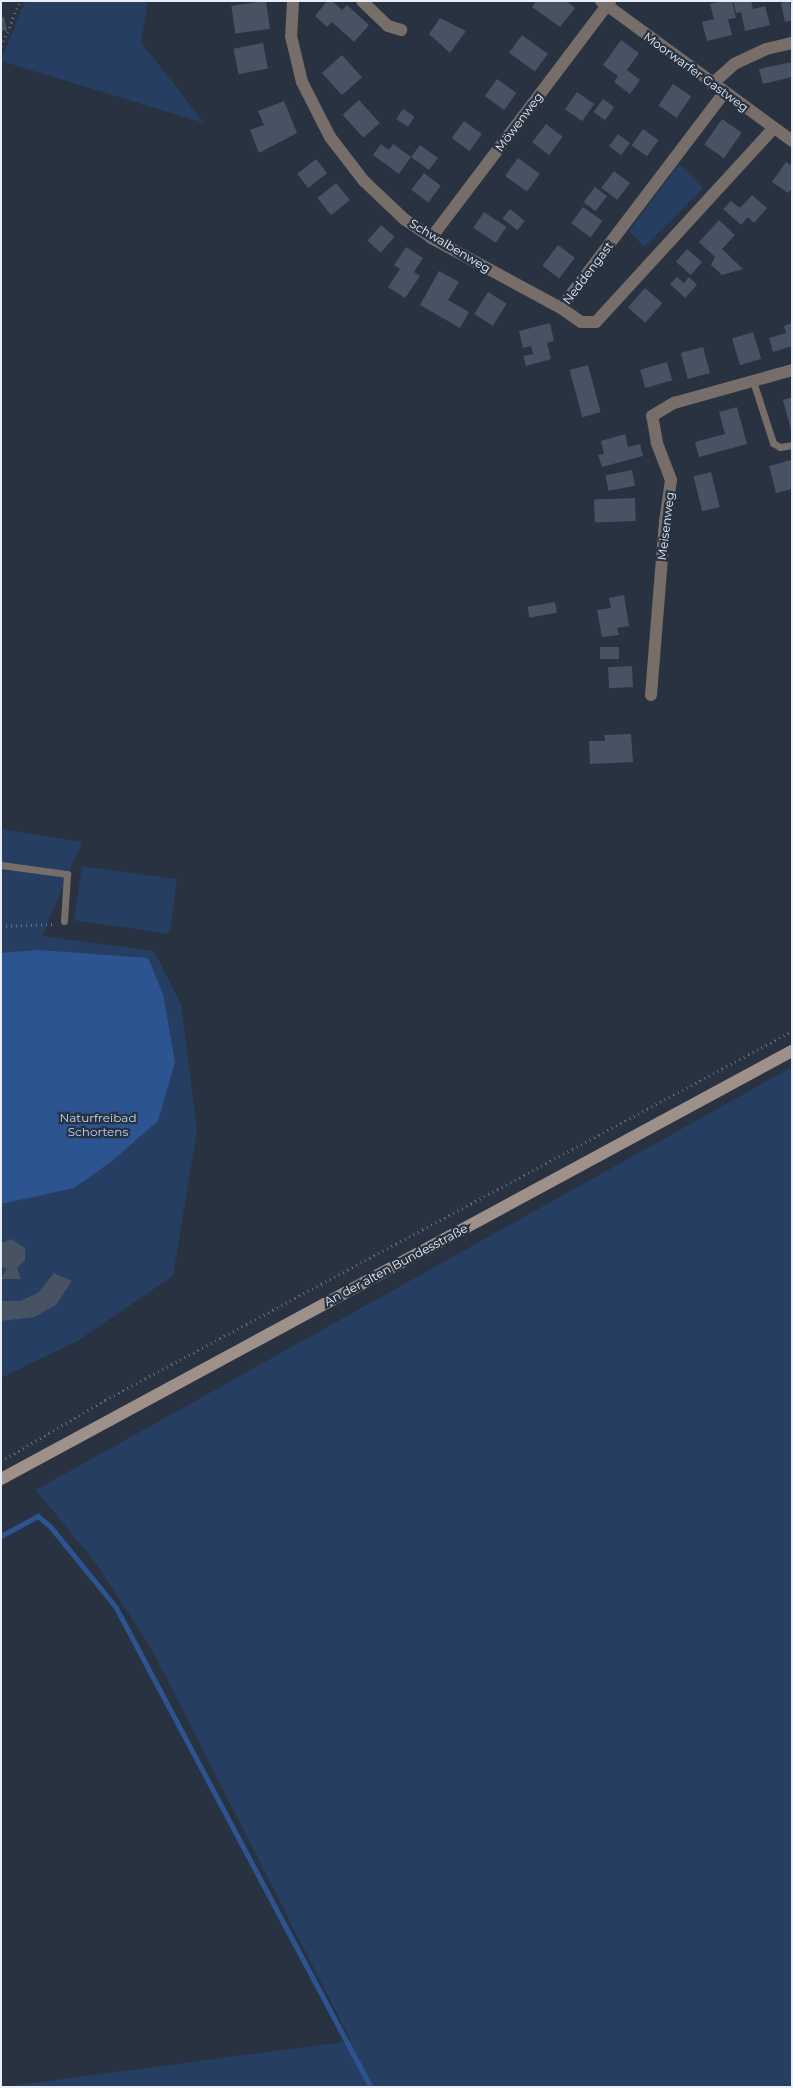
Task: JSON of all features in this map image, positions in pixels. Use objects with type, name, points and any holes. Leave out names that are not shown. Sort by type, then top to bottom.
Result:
[{"type":"street","name":"Schwalbenweg","points":[[293,1],[291,36],[302,82],[330,137],[364,181],[404,219],[431,238],[561,308]]},
{"type":"street","points":[[362,1],[388,26],[401,30]]},
{"type":"street","name":"Möwenweg","points":[[431,238],[606,3]]},
{"type":"street","name":"Moorwarfer Gastweg","points":[[606,3],[724,93],[792,141]]},
{"type":"street","points":[[712,84],[734,64],[766,49],[792,43]]},
{"type":"street","name":"Neddengast","points":[[724,93],[561,308],[581,322],[596,322],[774,128]]},
{"type":"street","name":"Meisenweg","points":[[651,696],[665,522],[671,480],[657,443],[652,416],[674,403],[792,370]]},
{"type":"street","name":"An der alten Bundesstraße","points":[[1,1479],[792,1050]]},
{"type":"lane","points":[[753,381],[773,443],[780,447],[792,445]]},
{"type":"lane","points":[[1,864],[67,874],[64,922]]},
{"type":"path","points":[[1,46],[20,1]]},
{"type":"path","points":[[1,926],[64,924],[64,922]]},
{"type":"path","points":[[1,1460],[105,1400],[792,1031]]},
{"type":"green space","points":[[25,1],[148,1],[141,42],[204,123],[1,61]]},
{"type":"green space","points":[[679,164],[703,188],[644,247],[629,231]]},
{"type":"green space","name":"Naturfreibad Schortens","points":[[1,829],[82,842],[42,936],[154,951],[181,1004],[197,1130],[173,1276],[79,1340],[1,1378]]},
{"type":"green space","points":[[82,866],[177,879],[169,934],[74,920]]},
{"type":"green space","points":[[792,1067],[792,2087],[2,2087],[351,2041],[151,1648],[97,1565],[36,1490]]},
{"type":"shaded area","points":[[39,950],[148,958],[163,994],[175,1062],[158,1121],[112,1161],[74,1188],[1,1204],[1,953]]},
{"type":"building","points":[[266,1],[270,29],[235,34],[231,6]]},
{"type":"building","points":[[327,1],[332,1],[342,10],[347,5],[369,25],[354,42],[332,22],[327,27],[315,16]]},
{"type":"building","points":[[536,1],[566,1],[575,8],[560,27],[532,7]]},
{"type":"building","points":[[732,1],[736,18],[728,19],[732,35],[707,41],[702,22],[714,19],[710,4]]},
{"type":"building","points":[[733,1],[751,1],[753,9],[765,6],[770,25],[745,31],[741,12],[736,13]]},
{"type":"building","points":[[790,1],[792,20],[785,22],[781,3]]},
{"type":"building","points":[[1,17],[4,17],[7,30],[1,31]]},
{"type":"building","points":[[440,18],[466,31],[450,53],[429,34]]},
{"type":"building","points":[[522,35],[548,54],[535,72],[509,53]]},
{"type":"building","points":[[621,40],[639,53],[627,70],[640,80],[630,94],[614,82],[618,76],[603,65]]},
{"type":"building","points":[[263,43],[268,69],[239,74],[234,49]]},
{"type":"building","points":[[342,55],[362,77],[342,95],[322,73]]},
{"type":"building","points":[[792,62],[792,77],[763,84],[759,69]]},
{"type":"building","points":[[497,79],[516,93],[504,110],[485,96]]},
{"type":"building","points":[[673,84],[691,96],[677,118],[658,106]]},
{"type":"building","points":[[577,92],[594,104],[582,121],[565,109]]},
{"type":"building","points":[[603,99],[614,107],[605,120],[594,112]]},
{"type":"building","points":[[359,100],[380,123],[363,138],[343,115]]},
{"type":"building","points":[[284,101],[297,133],[259,153],[250,130],[264,125],[258,111]]},
{"type":"building","points":[[403,109],[415,117],[408,127],[396,119]]},
{"type":"building","points":[[722,119],[742,133],[724,158],[704,144]]},
{"type":"building","points":[[464,121],[482,134],[469,151],[452,138]]},
{"type":"building","points":[[546,124],[563,137],[549,155],[532,142]]},
{"type":"building","points":[[643,129],[659,140],[647,156],[632,145]]},
{"type":"building","points":[[618,134],[630,143],[621,155],[609,146]]},
{"type":"building","points":[[381,144],[389,150],[393,144],[411,157],[399,174],[373,155]]},
{"type":"building","points":[[420,145],[438,158],[429,170],[411,157]]},
{"type":"building","points":[[518,158],[540,174],[527,192],[505,176]]},
{"type":"building","points":[[316,159],[327,173],[308,188],[297,174]]},
{"type":"building","points":[[786,162],[792,166],[792,188],[788,193],[772,182]]},
{"type":"building","points":[[614,171],[630,183],[617,200],[601,188]]},
{"type":"building","points":[[424,173],[441,186],[428,202],[411,190]]},
{"type":"building","points":[[336,183],[350,200],[331,215],[317,198]]},
{"type":"building","points":[[595,187],[607,196],[596,211],[584,202]]},
{"type":"building","points":[[752,195],[767,208],[754,223],[748,217],[741,225],[723,209],[731,201],[740,208]]},
{"type":"building","points":[[583,207],[602,221],[591,237],[571,223]]},
{"type":"building","points":[[510,209],[525,221],[517,230],[502,218]]},
{"type":"building","points":[[484,212],[506,227],[496,243],[473,228]]},
{"type":"building","points":[[719,220],[735,235],[722,249],[743,269],[722,275],[711,265],[715,257],[699,242]]},
{"type":"building","points":[[381,225],[395,237],[381,253],[367,241]]},
{"type":"building","points":[[558,245],[575,258],[559,278],[542,266]]},
{"type":"building","points":[[406,247],[423,258],[414,272],[420,276],[405,298],[388,287],[400,269],[394,265]]},
{"type":"building","points":[[687,249],[702,262],[691,275],[676,262]]},
{"type":"building","points":[[439,271],[459,282],[448,300],[469,312],[460,328],[420,305]]},
{"type":"building","points":[[677,277],[684,283],[689,277],[697,285],[685,298],[670,284]]},
{"type":"building","points":[[645,288],[662,303],[645,323],[628,308]]},
{"type":"building","points":[[488,292],[507,304],[493,326],[474,314]]},
{"type":"building","points":[[550,323],[554,341],[547,343],[551,359],[526,366],[523,356],[533,354],[531,346],[523,348],[519,331]]},
{"type":"building","points":[[792,323],[792,346],[773,352],[769,338],[786,333],[784,326]]},
{"type":"building","points":[[753,332],[761,359],[740,365],[732,338]]},
{"type":"building","points":[[703,347],[710,373],[688,379],[681,353]]},
{"type":"building","points":[[667,362],[672,380],[645,388],[640,370]]},
{"type":"building","points":[[588,365],[601,412],[582,417],[570,370]]},
{"type":"building","points":[[792,397],[792,430],[791,430],[783,400]]},
{"type":"building","points":[[737,407],[747,444],[699,457],[695,442],[725,434],[719,412]]},
{"type":"building","points":[[625,434],[628,447],[640,444],[643,456],[602,467],[598,455],[604,454],[601,441]]},
{"type":"building","points":[[791,460],[792,489],[776,493],[769,466]]},
{"type":"building","points":[[632,470],[635,486],[609,491],[605,475]]},
{"type":"building","points":[[711,472],[720,507],[702,511],[694,476]]},
{"type":"building","points":[[635,498],[636,521],[595,522],[594,499]]},
{"type":"building","points":[[624,595],[629,626],[617,628],[619,635],[602,637],[597,610],[611,608],[609,598]]},
{"type":"building","points":[[555,602],[557,613],[529,618],[527,607]]},
{"type":"building","points":[[600,647],[619,647],[619,659],[600,659]]},
{"type":"building","points":[[632,666],[633,687],[609,688],[608,667]]},
{"type":"building","points":[[631,734],[633,762],[590,764],[589,741],[605,741],[604,735]]},
{"type":"building","points":[[11,1239],[25,1248],[25,1260],[17,1268],[21,1279],[1,1279],[6,1269],[1,1266],[1,1243]]},
{"type":"building","points":[[54,1273],[72,1281],[56,1305],[34,1317],[1,1321],[1,1301],[20,1301],[38,1293]]},
{"type":"waterway","points":[[1,1536],[38,1516],[51,1527],[116,1607],[371,2087]]}]
